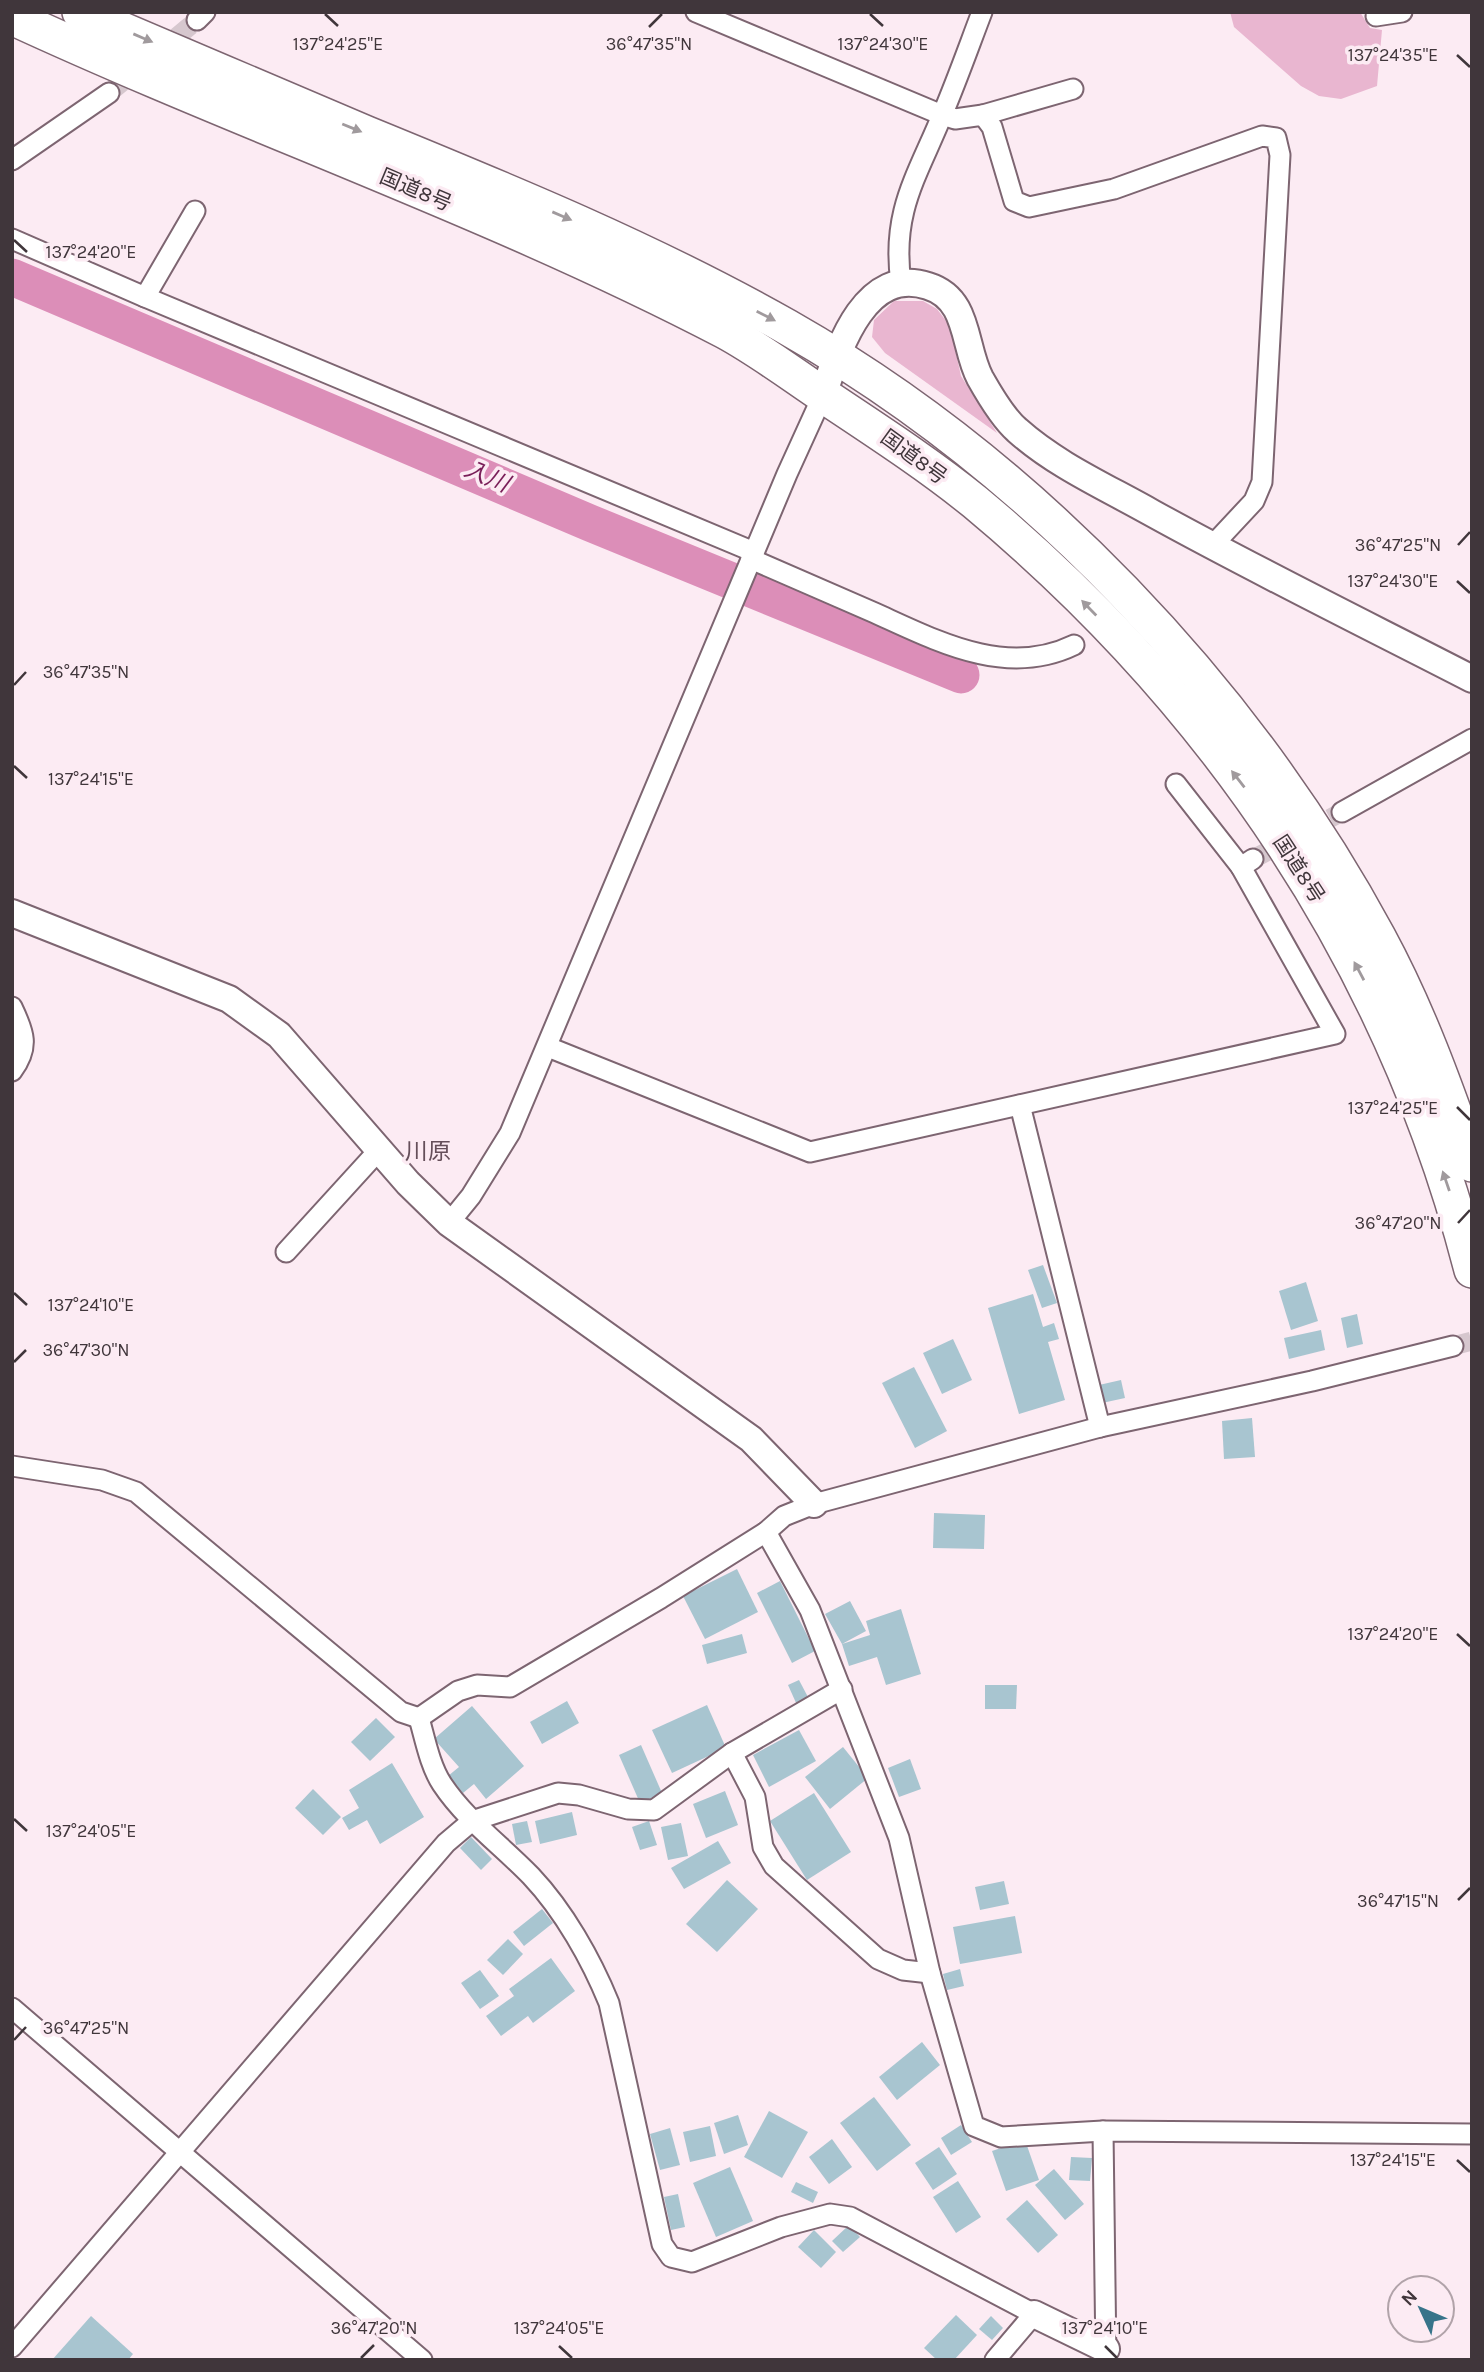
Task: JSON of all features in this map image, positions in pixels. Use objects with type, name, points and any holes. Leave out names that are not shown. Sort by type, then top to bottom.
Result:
[{"type":"highway","name":"国道8号","points":[[80,12],[627,244],[785,326],[836,356],[915,410],[1033,506],[1104,571],[1207,687],[1278,778],[1378,937],[1417,1016],[1472,1164]]},
{"type":"highway","name":"国道8号","points":[[12,17],[621,279],[730,334],[891,439],[974,502],[1069,588],[1175,697],[1255,801],[1317,895],[1381,1012],[1429,1132],[1458,1217],[1472,1270]]},
{"type":"street","points":[[696,12],[955,119],[983,115],[1073,89]]},
{"type":"street","points":[[901,284],[899,221],[906,195],[942,115],[982,12]]},
{"type":"street","points":[[1376,16],[1402,12]]},
{"type":"street","points":[[12,160],[108,93]]},
{"type":"street","points":[[983,115],[992,127],[1014,201],[1029,207],[1114,189],[1262,136],[1276,138],[1280,155],[1262,482],[1254,501],[1212,546]]},
{"type":"street","points":[[145,297],[195,211]]},
{"type":"street","points":[[12,239],[753,556],[924,637],[972,654],[1014,658],[1054,654],[1074,645]]},
{"type":"street","points":[[449,1223],[471,1196],[510,1133],[823,395],[836,356],[847,331],[876,293],[901,284],[927,285],[946,296],[958,310],[979,377],[1015,428],[1058,460],[1212,546],[1472,679]]},
{"type":"street","points":[[1342,812],[1472,740]]},
{"type":"street","points":[[548,1047],[810,1152],[1335,1034],[1247,863],[1176,784]]},
{"type":"street","points":[[12,914],[229,999],[279,1035],[379,1150],[449,1223],[751,1439],[814,1504]]},
{"type":"street","points":[[12,1007],[25,1033],[20,1060],[12,1071]]},
{"type":"street","points":[[1020,1105],[1100,1427]]},
{"type":"street","points":[[286,1252],[379,1150]]},
{"type":"street","points":[[419,1718],[458,1691],[477,1685],[510,1687],[766,1532],[784,1516],[814,1504],[1100,1427],[1312,1381],[1453,1346]]},
{"type":"street","points":[[12,1466],[102,1480],[136,1492],[401,1712],[419,1718]]},
{"type":"street","points":[[766,1532],[810,1610],[899,1838],[930,1973],[974,2126],[1001,2137],[1103,2131],[1472,2134]]},
{"type":"street","points":[[12,2347],[446,1843],[472,1821],[558,1793],[579,1795],[628,1809],[654,1810],[732,1753],[842,1689]]},
{"type":"street","points":[[419,1718],[440,1782],[472,1821],[531,1876],[555,1903],[600,1981],[609,2003],[625,2069],[662,2244],[671,2257],[692,2262],[780,2227],[830,2214],[850,2217],[1106,2354],[1103,2131]]},
{"type":"street","points":[[732,1753],[755,1797],[763,1847],[774,1866],[878,1959],[904,1970],[930,1973]]},
{"type":"street","points":[[12,2008],[422,2360]]},
{"type":"street","points":[[995,2360],[1034,2314]]},
{"type":"shaded area","points":[[1230,12],[1360,12],[1370,28],[1382,30],[1377,86],[1341,99],[1319,96],[1301,86],[1234,27]]},
{"type":"shaded area","points":[[894,301],[923,301],[937,309],[950,326],[961,376],[997,433],[885,353],[872,337],[874,320]]},
{"type":"building","points":[[1043,1265],[1057,1303],[1042,1308],[1028,1270]]},
{"type":"building","points":[[1306,1282],[1318,1321],[1291,1330],[1279,1291]]},
{"type":"building","points":[[1033,1294],[1043,1327],[1054,1323],[1059,1339],[1048,1342],[1065,1400],[1019,1414],[988,1308]]},
{"type":"building","points":[[1357,1314],[1363,1344],[1347,1348],[1341,1318]]},
{"type":"building","points":[[1321,1330],[1325,1350],[1289,1359],[1284,1338]]},
{"type":"building","points":[[953,1339],[972,1380],[942,1394],[923,1353]]},
{"type":"building","points":[[914,1367],[947,1431],[915,1448],[882,1383]]},
{"type":"building","points":[[1121,1380],[1125,1398],[1102,1403],[1099,1385]]},
{"type":"building","points":[[1252,1418],[1255,1457],[1224,1459],[1222,1421]]},
{"type":"building","points":[[934,1513],[985,1515],[984,1549],[933,1548]]},
{"type":"building","points":[[737,1569],[758,1612],[705,1639],[683,1596]]},
{"type":"building","points":[[780,1581],[815,1651],[792,1663],[757,1593]]},
{"type":"building","points":[[850,1601],[866,1631],[842,1644],[825,1614]]},
{"type":"building","points":[[901,1609],[921,1674],[886,1685],[877,1657],[849,1666],[842,1644],[870,1635],[866,1621]]},
{"type":"building","points":[[742,1634],[747,1653],[707,1664],[702,1645]]},
{"type":"building","points":[[799,1680],[809,1699],[797,1705],[788,1685]]},
{"type":"building","points":[[985,1685],[1017,1685],[1016,1709],[985,1709]]},
{"type":"building","points":[[567,1701],[579,1723],[542,1744],[530,1722]]},
{"type":"building","points":[[707,1705],[726,1748],[672,1773],[652,1730]]},
{"type":"building","points":[[472,1706],[524,1766],[486,1799],[474,1784],[463,1793],[448,1776],[459,1767],[434,1739]]},
{"type":"building","points":[[376,1718],[395,1737],[370,1761],[351,1742]]},
{"type":"building","points":[[799,1730],[816,1761],[769,1787],[753,1755]]},
{"type":"building","points":[[641,1745],[662,1793],[640,1803],[619,1755]]},
{"type":"building","points":[[843,1747],[868,1778],[830,1809],[805,1777]]},
{"type":"building","points":[[910,1759],[921,1789],[899,1797],[888,1768]]},
{"type":"building","points":[[392,1763],[424,1817],[380,1844],[367,1820],[349,1830],[342,1818],[359,1808],[349,1790]]},
{"type":"building","points":[[313,1789],[341,1817],[323,1835],[295,1808]]},
{"type":"building","points":[[725,1791],[738,1825],[706,1838],[693,1804]]},
{"type":"building","points":[[814,1793],[851,1852],[807,1880],[770,1821]]},
{"type":"building","points":[[572,1812],[577,1835],[540,1844],[535,1821]]},
{"type":"building","points":[[527,1821],[532,1842],[516,1845],[512,1824]]},
{"type":"building","points":[[649,1821],[657,1845],[640,1850],[632,1827]]},
{"type":"building","points":[[681,1823],[688,1856],[668,1860],[661,1827]]},
{"type":"building","points":[[471,1837],[492,1859],[481,1870],[460,1848]]},
{"type":"building","points":[[718,1841],[731,1863],[684,1889],[671,1868]]},
{"type":"building","points":[[727,1880],[758,1909],[717,1952],[686,1924]]},
{"type":"building","points":[[1004,1881],[1009,1904],[980,1910],[975,1887]]},
{"type":"building","points":[[542,1909],[553,1923],[524,1946],[513,1932]]},
{"type":"building","points":[[1015,1916],[1022,1953],[960,1964],[953,1927]]},
{"type":"building","points":[[508,1939],[523,1954],[503,1975],[487,1960]]},
{"type":"building","points":[[551,1958],[575,1991],[533,2023],[528,2016],[501,2036],[486,2016],[514,1996],[509,1989]]},
{"type":"building","points":[[960,1969],[964,1986],[947,1990],[943,1974]]},
{"type":"building","points":[[480,1970],[499,1996],[480,2009],[461,1983]]},
{"type":"building","points":[[922,2042],[940,2065],[897,2100],[879,2077]]},
{"type":"building","points":[[874,2097],[911,2145],[877,2171],[840,2123]]},
{"type":"building","points":[[769,2111],[808,2132],[782,2178],[744,2157]]},
{"type":"building","points":[[738,2115],[748,2145],[724,2154],[714,2123]]},
{"type":"building","points":[[961,2125],[972,2142],[951,2155],[941,2138]]},
{"type":"building","points":[[710,2126],[716,2156],[690,2162],[683,2132]]},
{"type":"building","points":[[670,2128],[680,2165],[660,2170],[650,2134]]},
{"type":"building","points":[[832,2139],[852,2167],[829,2184],[809,2157]]},
{"type":"building","points":[[1025,2140],[1039,2180],[1006,2191],[992,2151]]},
{"type":"building","points":[[939,2147],[957,2174],[933,2190],[915,2163]]},
{"type":"building","points":[[1071,2157],[1092,2158],[1090,2181],[1069,2180]]},
{"type":"building","points":[[730,2167],[753,2221],[716,2237],[693,2183]]},
{"type":"building","points":[[1054,2169],[1084,2204],[1065,2220],[1035,2185]]},
{"type":"building","points":[[958,2181],[981,2217],[956,2233],[933,2197]]},
{"type":"building","points":[[796,2182],[818,2192],[813,2203],[791,2192]]},
{"type":"building","points":[[678,2194],[685,2227],[671,2230],[664,2197]]},
{"type":"building","points":[[1027,2200],[1058,2235],[1038,2253],[1006,2219]]},
{"type":"building","points":[[849,2225],[860,2237],[843,2252],[832,2241]]},
{"type":"building","points":[[814,2230],[836,2252],[821,2268],[798,2247]]},
{"type":"building","points":[[956,2315],[977,2335],[954,2360],[937,2360],[924,2348]]},
{"type":"building","points":[[91,2316],[133,2354],[128,2360],[52,2360]]},
{"type":"building","points":[[991,2316],[1003,2328],[992,2340],[979,2329]]},
{"type":"waterway","name":"入川","points":[[12,277],[590,523],[961,675]]},
{"type":"tunnel","points":[[109,93],[197,20]]},
{"type":"tunnel","points":[[1253,859],[1342,812]]},
{"type":"tunnel","points":[[1453,1346],[1472,1341]]},
{"type":"district","name":"川原","points":[[428,1151]]}]
